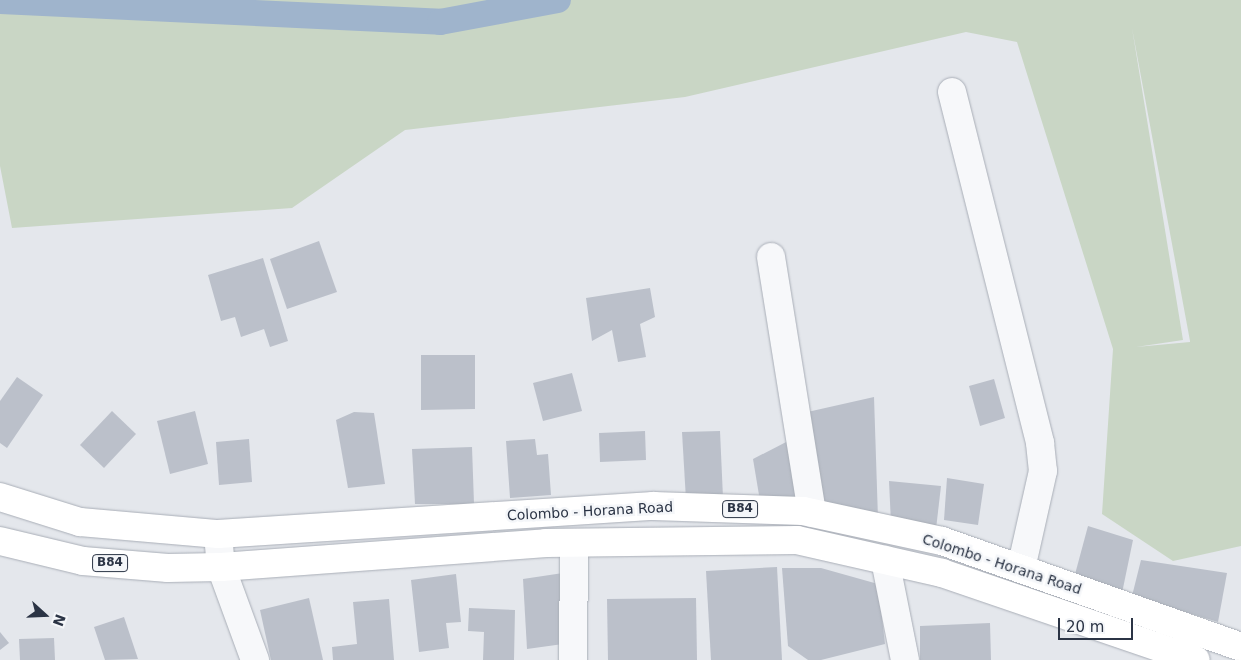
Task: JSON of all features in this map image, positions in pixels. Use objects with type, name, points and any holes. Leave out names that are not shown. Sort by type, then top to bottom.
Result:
[{"type":"main road","name":"B84","points":[[0,497],[80,522],[218,534]]},
{"type":"main road","name":"Colombo - Horana Road","points":[[218,534],[653,506],[812,513],[942,541],[1241,647]]},
{"type":"main road","name":"Colombo - Horana Road","points":[[221,567],[574,543],[797,540],[942,573],[1196,660]]},
{"type":"main road","name":"B84","points":[[0,541],[83,561],[168,568],[221,567]]},
{"type":"street","points":[[952,92],[1040,443],[1043,471],[1021,569]]},
{"type":"street","points":[[770,258],[812,513]]},
{"type":"street","points":[[218,534],[221,567],[255,660]]},
{"type":"street","points":[[572,660],[574,543]]},
{"type":"street","points":[[885,560],[904,660]]},
{"type":"green space","points":[[0,0],[1241,0],[1241,546],[1173,561],[1102,514],[1113,349],[1017,42],[966,32],[685,97],[405,130],[292,208],[12,228],[0,166]],"holes":[[[1132,28],[1190,342],[1136,347],[1183,340]]]},
{"type":"building","points":[[319,241],[337,292],[287,309],[270,259]]},
{"type":"building","points":[[263,258],[288,341],[270,347],[264,329],[241,337],[235,317],[221,321],[208,275]]},
{"type":"building","points":[[650,288],[655,317],[640,324],[646,357],[618,362],[612,330],[592,341],[586,298]]},
{"type":"building","points":[[421,355],[475,355],[475,409],[421,410]]},
{"type":"building","points":[[572,373],[582,411],[543,421],[533,383]]},
{"type":"building","points":[[17,377],[43,395],[7,448],[0,443],[0,401]]},
{"type":"building","points":[[994,379],[1005,418],[980,426],[969,386]]},
{"type":"building","points":[[874,397],[878,519],[826,511],[803,413]]},
{"type":"building","points":[[112,411],[136,434],[104,468],[80,445]]},
{"type":"building","points":[[195,411],[208,464],[170,474],[157,421]]},
{"type":"building","points":[[354,412],[374,413],[385,484],[348,488],[336,420]]},
{"type":"building","points":[[645,431],[646,460],[600,462],[599,433]]},
{"type":"building","points":[[720,431],[723,498],[686,500],[682,432]]},
{"type":"building","points":[[249,439],[252,482],[219,485],[216,442]]},
{"type":"building","points":[[535,439],[537,455],[548,454],[551,495],[510,498],[506,441]]},
{"type":"building","points":[[790,440],[801,503],[760,501],[753,459]]},
{"type":"building","points":[[472,447],[474,504],[415,504],[412,449]]},
{"type":"building","points":[[947,478],[984,484],[978,525],[944,520]]},
{"type":"building","points":[[889,481],[941,486],[936,529],[891,523]]},
{"type":"building","points":[[1088,526],[1133,540],[1122,593],[1074,578]]},
{"type":"building","points":[[1141,560],[1227,573],[1218,622],[1132,596]]},
{"type":"building","points":[[777,567],[782,660],[711,660],[706,571]]},
{"type":"building","points":[[782,568],[821,568],[878,584],[885,644],[821,660],[808,660],[788,646]]},
{"type":"building","points":[[563,573],[563,644],[527,649],[523,579]]},
{"type":"building","points":[[456,574],[461,622],[446,623],[449,648],[419,652],[411,580]]},
{"type":"building","points":[[309,598],[323,660],[271,660],[260,610]]},
{"type":"building","points":[[696,598],[697,660],[608,660],[607,599]]},
{"type":"building","points":[[389,599],[394,660],[333,660],[332,647],[357,644],[353,602]]},
{"type":"building","points":[[469,608],[515,610],[514,660],[483,660],[484,632],[468,631]]},
{"type":"building","points":[[124,617],[138,659],[105,660],[94,627]]},
{"type":"building","points":[[990,623],[991,660],[920,660],[920,626]]},
{"type":"building","points":[[0,632],[9,643],[0,650]]},
{"type":"building","points":[[54,638],[55,660],[20,660],[19,639]]},
{"type":"waterway","points":[[0,1],[440,22],[558,0]]}]
